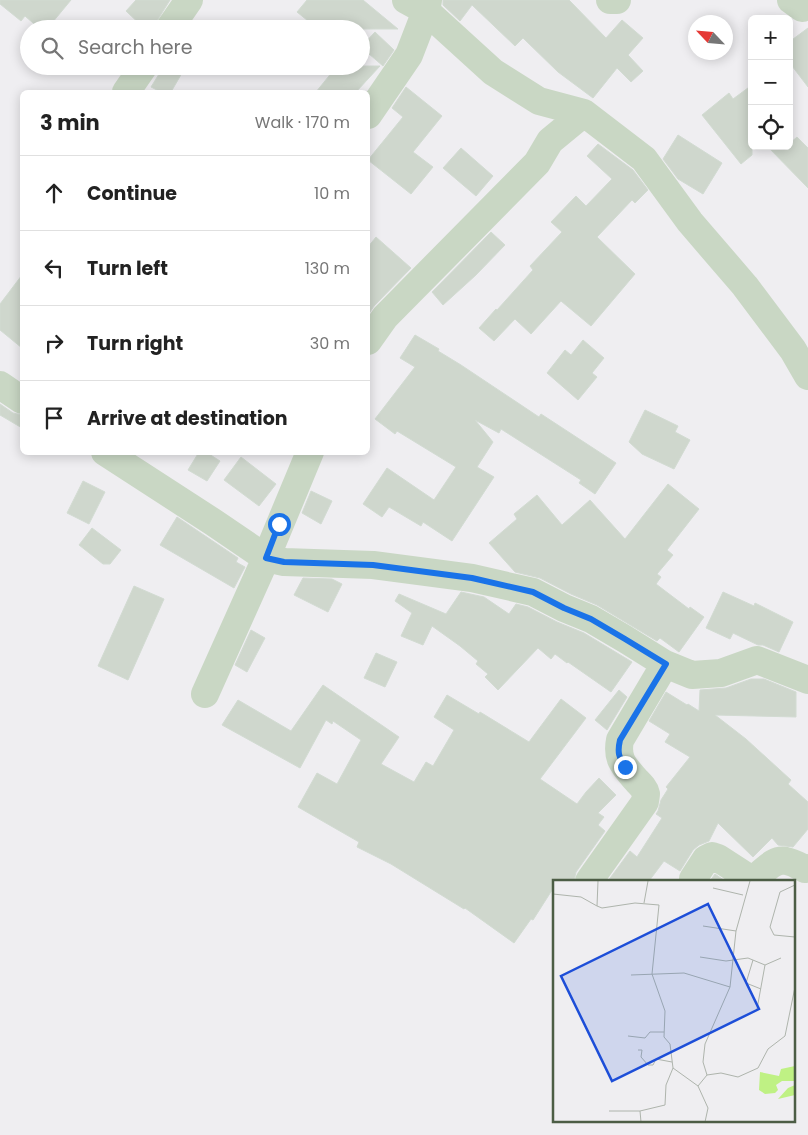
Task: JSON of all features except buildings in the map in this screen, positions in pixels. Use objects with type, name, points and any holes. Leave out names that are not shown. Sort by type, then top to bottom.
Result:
[{"type":"street","points":[[175,20],[189,0]]},
{"type":"street","points":[[610,0],[617,0]]},
{"type":"street","points":[[420,4],[493,72],[539,101],[584,113],[644,159],[690,222],[745,286],[793,350],[808,376]]},
{"type":"street","points":[[370,112],[409,55],[420,4]]},
{"type":"street","points":[[127,90],[138,75]]},
{"type":"street","points":[[370,339],[385,317],[537,163],[550,141],[584,113]]},
{"type":"street","points":[[0,385],[20,399]]},
{"type":"street","points":[[110,455],[266,558],[284,562],[373,565],[472,578],[533,592],[591,619],[666,664],[692,675],[721,674],[757,660],[808,680]]},
{"type":"street","points":[[205,694],[266,558],[309,455]]},
{"type":"street","points":[[590,880],[645,802],[646,795],[643,787],[625,767],[619,757],[618,749],[620,740],[666,664]]},
{"type":"street","points":[[693,879],[706,859],[712,856],[752,880],[778,860],[786,861],[805,869],[808,868]]},
{"type":"route","points":[[279,524],[266,558],[284,562],[373,565],[472,578],[533,592],[591,619],[666,664],[620,740],[619,757],[625,767]]}]
